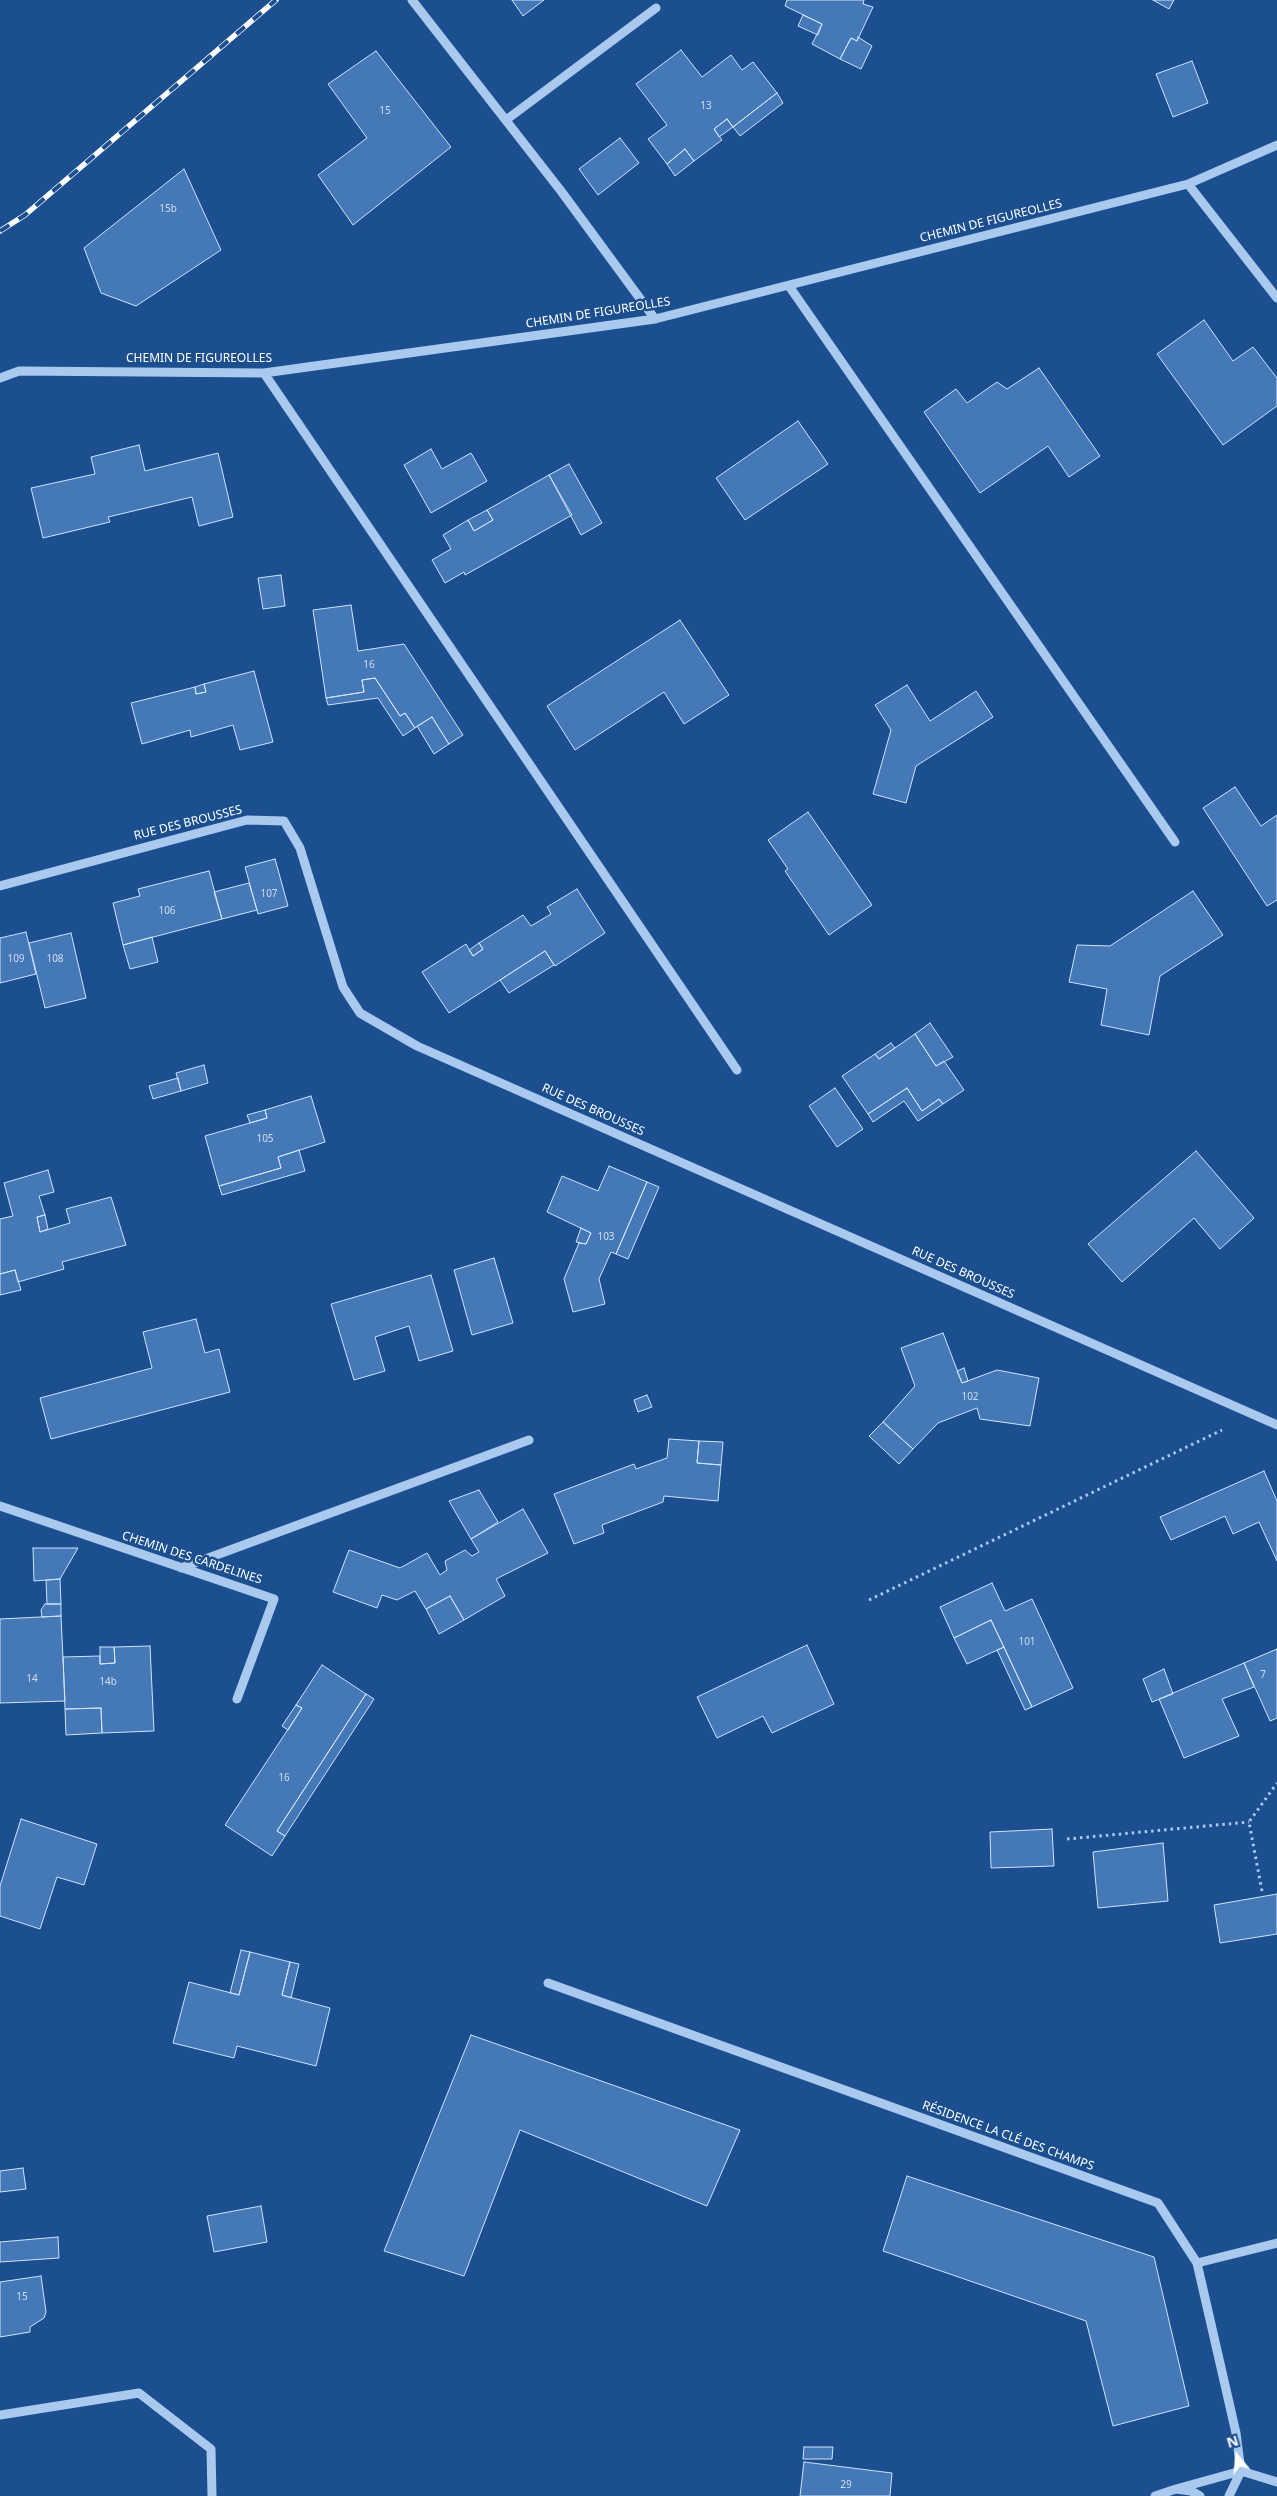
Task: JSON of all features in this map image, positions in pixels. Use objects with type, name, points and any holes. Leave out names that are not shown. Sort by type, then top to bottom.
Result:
[{"type":"street","points":[[412,0],[506,120],[655,319]]},
{"type":"street","points":[[506,120],[656,8]]},
{"type":"street","name":"CHEMIN DE FIGUREOLLES","points":[[0,378],[19,371],[264,373],[655,319],[1188,184],[1277,145]]},
{"type":"street","points":[[1188,184],[1277,298]]},
{"type":"street","points":[[789,286],[1175,842]]},
{"type":"street","points":[[264,373],[737,1070]]},
{"type":"street","name":"RUE DES BROUSSES","points":[[0,886],[247,820],[284,821],[300,848],[343,987],[360,1013],[417,1046],[1277,1425]]},
{"type":"street","points":[[181,1568],[529,1440]]},
{"type":"street","name":"CHEMIN DES CARDELINES","points":[[0,1506],[274,1598],[237,1698]]},
{"type":"street","name":"RÉSIDENCE LA CLÉ DES CHAMPS","points":[[548,1983],[1158,2203],[1197,2263],[1236,2433],[1241,2471]]},
{"type":"street","points":[[1197,2263],[1277,2243]]},
{"type":"street","points":[[0,2414],[139,2393],[211,2450],[212,2496]]},
{"type":"street","points":[[1154,2496],[1241,2471],[1277,2482]]},
{"type":"street","points":[[1229,2496],[1241,2471]]},
{"type":"street","points":[[1176,2489],[1191,2491],[1200,2496]]},
{"type":"path","points":[[869,1600],[1254,1415]]},
{"type":"path","points":[[1262,1890],[1249,1822],[1277,1783]]},
{"type":"path","points":[[1067,1839],[1249,1822]]},
{"type":"building","points":[[512,0],[544,0],[523,16]]},
{"type":"building","points":[[787,0],[864,0],[863,4],[873,7],[857,41],[851,38],[840,59],[812,44],[822,24],[785,6]]},
{"type":"building","points":[[1153,0],[1174,0],[1169,9]]},
{"type":"building","points":[[803,15],[822,24],[818,35],[798,26]]},
{"type":"building","points":[[858,37],[872,46],[861,69],[840,59],[851,38],[857,41]]},
{"type":"building","points":[[681,50],[702,77],[731,55],[742,70],[753,62],[777,93],[733,127],[727,119],[714,129],[722,140],[694,161],[685,149],[667,164],[648,139],[667,125],[636,84]]},
{"type":"building","points":[[376,51],[451,147],[353,225],[318,175],[367,138],[328,84]]},
{"type":"building","points":[[1192,61],[1208,103],[1173,117],[1156,74]]},
{"type":"building","points":[[777,93],[783,103],[740,136],[733,127]]},
{"type":"building","points":[[727,119],[733,127],[719,137],[714,129]]},
{"type":"building","points":[[620,138],[639,163],[598,195],[579,169]]},
{"type":"building","points":[[685,149],[694,161],[675,176],[667,164]]},
{"type":"building","points":[[184,169],[221,250],[136,306],[101,293],[84,248]]},
{"type":"building","points":[[1204,320],[1233,361],[1253,347],[1277,378],[1277,406],[1223,445],[1157,354]]},
{"type":"building","points":[[1039,368],[1100,456],[1069,477],[1048,446],[980,493],[924,412],[956,389],[967,403],[997,382],[1007,389]]},
{"type":"building","points":[[798,421],[828,464],[745,520],[716,478]]},
{"type":"building","points":[[139,445],[145,471],[218,453],[233,517],[199,526],[192,497],[108,517],[110,522],[43,538],[31,488],[95,474],[91,457]]},
{"type":"building","points":[[431,449],[442,469],[471,453],[487,481],[431,513],[404,465]]},
{"type":"building","points":[[569,464],[602,523],[581,535],[549,475]]},
{"type":"building","points":[[549,475],[572,515],[465,575],[464,572],[445,583],[432,560],[451,549],[443,535],[468,520],[474,531],[493,520],[487,510]]},
{"type":"building","points":[[487,510],[493,520],[474,531],[468,520]]},
{"type":"building","points":[[281,575],[285,606],[263,609],[258,578]]},
{"type":"building","points":[[351,605],[358,651],[404,644],[463,735],[449,744],[432,717],[415,728],[405,713],[400,716],[375,678],[362,680],[364,692],[326,698],[313,610]]},
{"type":"building","points":[[680,620],[729,695],[684,724],[664,692],[575,750],[547,706]]},
{"type":"building","points":[[254,671],[273,742],[240,750],[233,725],[191,737],[190,730],[142,744],[131,703],[195,687],[196,694],[206,692],[204,684]]},
{"type":"building","points":[[375,678],[400,716],[405,713],[415,728],[403,736],[378,698],[328,705],[326,698],[364,692],[362,680]]},
{"type":"building","points":[[204,684],[206,692],[196,694],[195,687]]},
{"type":"building","points":[[907,685],[930,721],[976,691],[993,717],[916,766],[906,803],[873,794],[891,730],[875,705]]},
{"type":"building","points":[[432,717],[449,744],[434,754],[417,726]]},
{"type":"building","points":[[1235,787],[1261,826],[1277,815],[1277,900],[1267,906],[1203,808]]},
{"type":"building","points":[[808,812],[872,905],[829,935],[785,871],[788,869],[768,840]]},
{"type":"building","points":[[275,859],[288,906],[258,914],[245,867]]},
{"type":"building","points":[[209,871],[222,919],[123,945],[113,903],[140,896],[138,889]]},
{"type":"building","points":[[249,883],[257,910],[222,919],[214,892]]},
{"type":"building","points":[[577,889],[605,933],[555,966],[545,951],[449,1013],[422,972],[466,944],[473,956],[483,949],[479,943],[523,915],[531,926],[551,914],[547,907]]},
{"type":"building","points":[[1193,891],[1223,935],[1160,976],[1149,1035],[1101,1025],[1107,989],[1069,982],[1077,945],[1110,946]]},
{"type":"building","points":[[26,932],[36,974],[0,983],[0,938]]},
{"type":"building","points":[[71,933],[86,998],[45,1008],[29,943]]},
{"type":"building","points":[[152,937],[158,962],[130,969],[123,945]]},
{"type":"building","points":[[479,943],[483,949],[473,956],[469,950]]},
{"type":"building","points":[[545,951],[554,965],[509,993],[500,980]]},
{"type":"building","points":[[930,1023],[953,1057],[936,1066],[915,1034]]},
{"type":"building","points":[[915,1034],[936,1066],[944,1061],[964,1090],[943,1104],[939,1099],[922,1111],[907,1088],[868,1114],[842,1076],[875,1054],[879,1059]]},
{"type":"building","points":[[891,1043],[895,1048],[879,1059],[875,1054]]},
{"type":"building","points":[[204,1065],[208,1083],[181,1091],[176,1073]]},
{"type":"building","points":[[178,1078],[181,1091],[153,1099],[149,1086]]},
{"type":"building","points":[[835,1088],[863,1129],[837,1147],[809,1106]]},
{"type":"building","points":[[907,1088],[922,1111],[939,1099],[943,1104],[918,1121],[904,1101],[873,1122],[868,1114]]},
{"type":"building","points":[[311,1096],[325,1142],[278,1157],[281,1168],[219,1186],[205,1136],[267,1118],[265,1110]]},
{"type":"building","points":[[265,1110],[267,1118],[250,1123],[247,1115]]},
{"type":"building","points":[[299,1150],[305,1171],[222,1195],[219,1186],[281,1168],[278,1157]]},
{"type":"building","points":[[1196,1151],[1254,1218],[1220,1249],[1194,1218],[1122,1282],[1088,1244]]},
{"type":"building","points":[[609,1166],[647,1182],[616,1254],[611,1252],[599,1279],[605,1304],[573,1312],[564,1279],[579,1243],[586,1244],[591,1233],[547,1212],[562,1176],[598,1191]]},
{"type":"building","points":[[48,1170],[54,1192],[39,1196],[45,1215],[37,1217],[40,1232],[70,1223],[66,1209],[111,1197],[126,1245],[62,1262],[64,1269],[18,1282],[15,1270],[0,1274],[0,1219],[13,1216],[4,1183]]},
{"type":"building","points":[[647,1182],[659,1187],[628,1259],[616,1254]]},
{"type":"building","points":[[45,1215],[48,1229],[40,1232],[37,1217]]},
{"type":"building","points":[[581,1228],[591,1233],[586,1244],[576,1242]]},
{"type":"building","points":[[494,1258],[513,1323],[472,1335],[454,1270]]},
{"type":"building","points":[[15,1270],[21,1290],[0,1295],[0,1274]]},
{"type":"building","points":[[431,1275],[453,1351],[419,1361],[409,1326],[375,1337],[385,1371],[354,1380],[331,1304]]},
{"type":"building","points":[[196,1319],[205,1353],[219,1349],[230,1392],[51,1439],[40,1398],[152,1368],[143,1332]]},
{"type":"building","points":[[943,1333],[962,1383],[997,1370],[1039,1378],[1030,1426],[980,1419],[977,1408],[938,1423],[913,1449],[883,1422],[915,1386],[901,1348]]},
{"type":"building","points":[[964,1368],[968,1381],[962,1383],[957,1371]]},
{"type":"building","points":[[647,1395],[652,1407],[638,1412],[634,1400]]},
{"type":"building","points":[[883,1422],[913,1449],[899,1464],[869,1436]]},
{"type":"building","points":[[669,1439],[699,1441],[697,1463],[721,1465],[718,1501],[664,1496],[663,1502],[602,1525],[604,1533],[574,1544],[554,1494],[634,1464],[636,1469],[667,1458]]},
{"type":"building","points":[[699,1441],[723,1442],[721,1465],[697,1463]]},
{"type":"building","points":[[1264,1471],[1277,1501],[1277,1561],[1259,1522],[1233,1534],[1225,1516],[1171,1540],[1160,1517]]},
{"type":"building","points":[[479,1490],[498,1522],[471,1539],[449,1501]]},
{"type":"building","points":[[523,1509],[548,1553],[496,1579],[505,1596],[464,1620],[450,1596],[426,1609],[415,1591],[397,1600],[382,1595],[377,1608],[333,1592],[349,1550],[400,1568],[427,1553],[440,1575],[447,1570],[445,1561],[465,1550],[472,1556],[479,1552],[471,1539]]},
{"type":"building","points":[[33,1548],[78,1548],[60,1579],[34,1581]]},
{"type":"building","points":[[60,1579],[61,1604],[47,1604],[46,1580]]},
{"type":"building","points":[[992,1583],[1005,1611],[1032,1599],[1073,1688],[1032,1707],[991,1620],[954,1638],[940,1607]]},
{"type":"building","points":[[450,1596],[464,1620],[439,1634],[426,1609]]},
{"type":"building","points":[[45,1604],[61,1604],[61,1616],[42,1617],[41,1610]]},
{"type":"building","points":[[61,1616],[65,1701],[0,1703],[0,1619]]},
{"type":"building","points":[[991,1620],[1004,1647],[967,1664],[954,1638]]},
{"type":"building","points":[[807,1645],[834,1704],[772,1733],[763,1716],[717,1738],[697,1697]]},
{"type":"building","points":[[150,1646],[154,1731],[102,1733],[101,1708],[65,1709],[63,1657],[100,1656],[100,1664],[115,1663],[114,1647]]},
{"type":"building","points":[[100,1647],[114,1647],[115,1663],[100,1664]]},
{"type":"building","points":[[1004,1647],[1032,1707],[1025,1710],[997,1650]]},
{"type":"building","points":[[1277,1649],[1277,1718],[1270,1721],[1244,1663]]},
{"type":"building","points":[[1244,1663],[1254,1687],[1222,1699],[1239,1736],[1184,1758],[1159,1699]]},
{"type":"building","points":[[322,1665],[366,1694],[277,1831],[285,1836],[272,1856],[225,1825],[302,1708],[296,1705]]},
{"type":"building","points":[[1164,1669],[1173,1694],[1152,1702],[1143,1679]]},
{"type":"building","points":[[366,1694],[374,1699],[285,1836],[277,1831]]},
{"type":"building","points":[[296,1705],[302,1708],[288,1730],[282,1726]]},
{"type":"building","points":[[101,1708],[102,1733],[66,1735],[65,1709]]},
{"type":"building","points":[[21,1819],[97,1844],[84,1885],[57,1877],[40,1929],[0,1916],[0,1886]]},
{"type":"building","points":[[1052,1829],[1054,1866],[991,1868],[990,1832]]},
{"type":"building","points":[[1163,1843],[1168,1901],[1098,1908],[1093,1852]]},
{"type":"building","points":[[1277,1894],[1277,1934],[1220,1943],[1214,1905]]},
{"type":"building","points":[[241,1950],[250,1952],[239,1995],[230,1993]]},
{"type":"building","points":[[250,1952],[290,1962],[282,1995],[330,2008],[316,2066],[237,2046],[234,2058],[173,2043],[189,1982],[239,1995]]},
{"type":"building","points":[[290,1962],[299,1964],[291,1998],[282,1995]]},
{"type":"building","points":[[471,2035],[740,2130],[707,2206],[520,2130],[464,2276],[384,2251]]},
{"type":"building","points":[[23,2168],[26,2189],[0,2192],[0,2171]]},
{"type":"building","points":[[907,2176],[1154,2257],[1189,2406],[1113,2426],[1086,2321],[883,2251]]},
{"type":"building","points":[[261,2206],[267,2242],[214,2252],[207,2216]]},
{"type":"building","points":[[58,2237],[59,2258],[0,2262],[0,2242]]},
{"type":"building","points":[[41,2276],[46,2312],[44,2318],[30,2327],[30,2332],[0,2337],[0,2282]]},
{"type":"building","points":[[804,2447],[833,2447],[832,2459],[803,2459]]},
{"type":"building","points":[[804,2462],[892,2473],[890,2496],[800,2496]]},
{"type":"railway","points":[[0,231],[25,215],[276,0]]}]
